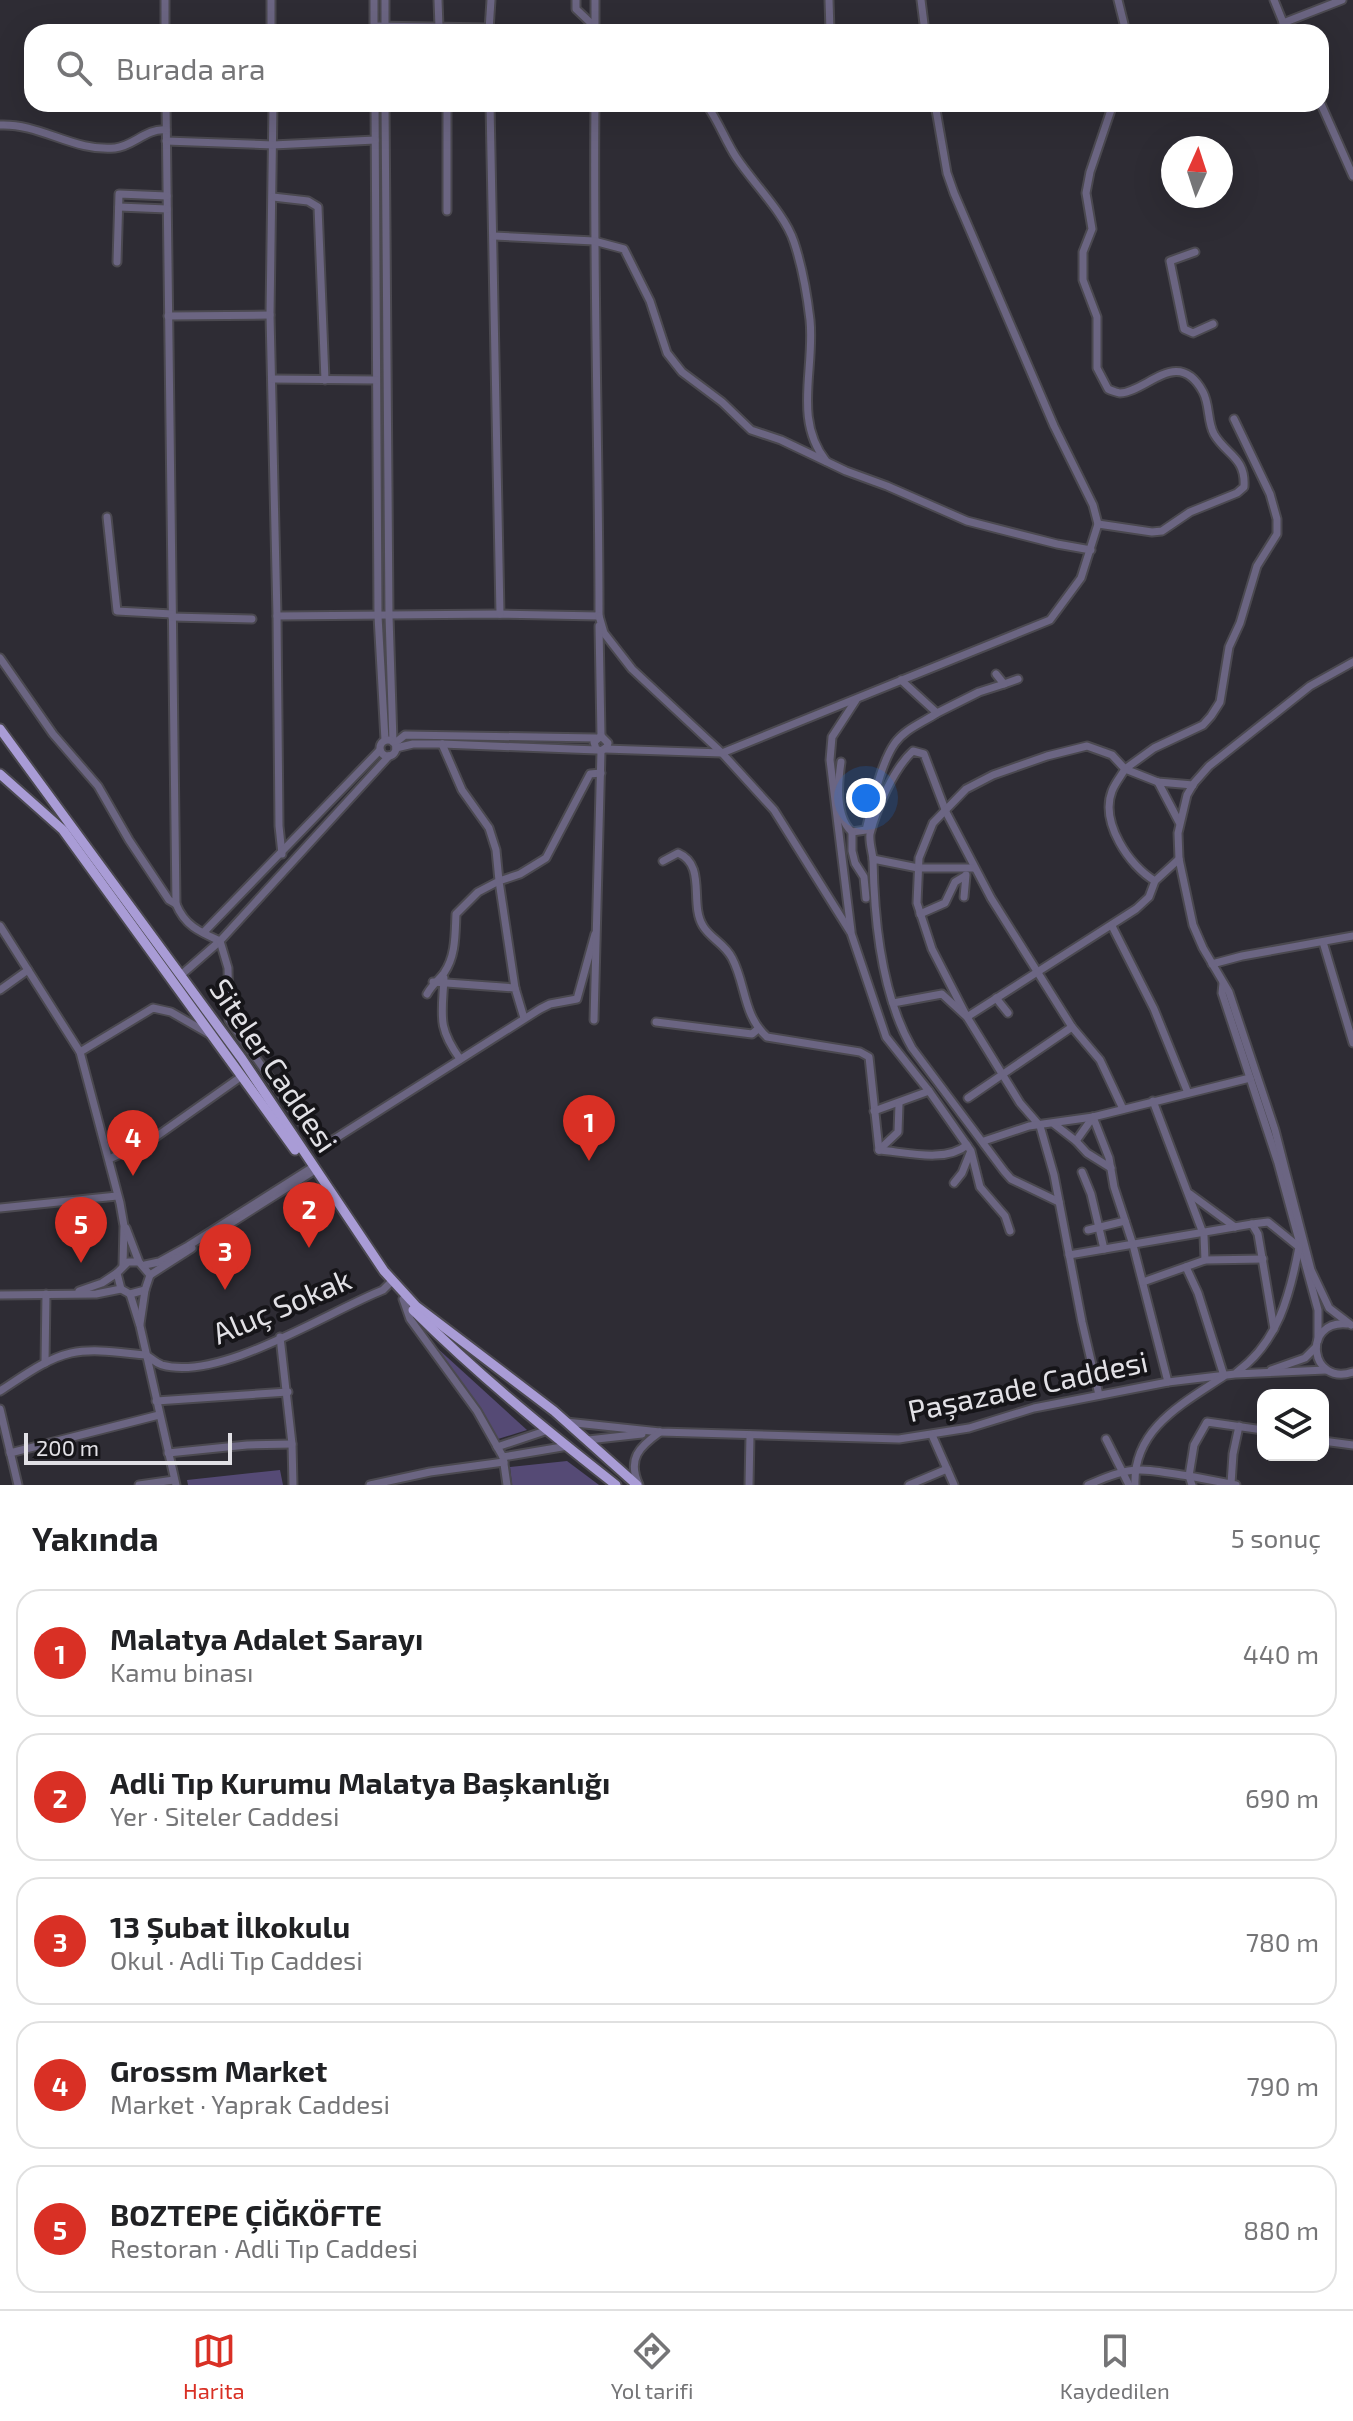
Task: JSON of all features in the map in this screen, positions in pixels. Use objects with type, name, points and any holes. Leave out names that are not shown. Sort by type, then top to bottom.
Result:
[{"type":"main road","name":"Siteler Caddesi","points":[[0,729],[242,1059],[370,1260],[389,1284],[452,1348],[616,1485]]},
{"type":"main road","name":"Siteler Caddesi","points":[[0,774],[63,830],[384,1271],[416,1306],[571,1425],[638,1485]]},
{"type":"main road","points":[[548,1430],[571,1425]]},
{"type":"main road","points":[[568,1445],[588,1440]]},
{"type":"street","points":[[165,0],[165,24]]},
{"type":"street","points":[[271,0],[271,24]]},
{"type":"street","points":[[374,0],[374,24]]},
{"type":"street","points":[[385,0],[385,24]]},
{"type":"street","points":[[438,0],[439,24]]},
{"type":"street","points":[[489,24],[491,0]]},
{"type":"street","points":[[576,0],[576,9],[590,24]]},
{"type":"street","points":[[595,0],[595,24]]},
{"type":"street","points":[[829,0],[830,24]]},
{"type":"street","points":[[921,0],[924,24]]},
{"type":"street","points":[[1118,0],[1124,24]]},
{"type":"street","points":[[1274,0],[1283,23],[1342,0]]},
{"type":"street","points":[[166,112],[176,904],[182,919],[193,929],[220,941],[228,968],[229,1020],[317,1144],[325,1145],[524,1018],[550,1004],[577,999],[595,934]]},
{"type":"street","points":[[273,112],[270,315],[282,854]]},
{"type":"street","points":[[375,112],[378,616],[392,743]]},
{"type":"street","points":[[181,975],[220,941],[389,756],[392,743],[385,112]]},
{"type":"street","points":[[447,112],[447,211]]},
{"type":"street","points":[[490,112],[500,614]]},
{"type":"street","points":[[595,112],[599,616],[598,737],[593,745],[601,750]]},
{"type":"street","points":[[711,112],[736,157],[786,222],[794,242],[810,319],[809,431],[828,462]]},
{"type":"street","points":[[204,932],[380,750],[380,745],[442,744],[722,753],[1050,620],[1081,578],[1098,524],[1093,505],[1054,426],[958,204],[947,173],[936,112]]},
{"type":"street","points":[[1098,524],[1162,531],[1190,512],[1237,493],[1244,487],[1239,460],[1212,430],[1204,394],[1195,380],[1186,374],[1173,372],[1157,375],[1119,393],[1108,389],[1097,368],[1097,317],[1083,280],[1083,252],[1092,229],[1086,193],[1109,112]]},
{"type":"street","points":[[1325,112],[1353,176]]},
{"type":"street","points":[[0,125],[20,127],[84,147],[114,148],[126,146],[158,129],[166,130]]},
{"type":"street","points":[[166,141],[273,145],[375,140]]},
{"type":"street","points":[[117,262],[119,194],[167,196]]},
{"type":"street","points":[[273,197],[308,201],[318,207],[325,380]]},
{"type":"street","points":[[119,207],[167,209]]},
{"type":"street","points":[[494,236],[594,241],[624,249],[650,301],[667,353],[682,372],[722,402],[751,430],[781,440],[967,521],[1091,550]]},
{"type":"street","points":[[1195,252],[1170,261],[1184,329],[1193,333],[1213,324]]},
{"type":"street","points":[[168,316],[270,315]]},
{"type":"street","points":[[272,379],[376,380]]},
{"type":"street","points":[[1155,881],[1140,873],[1125,852],[1112,823],[1111,792],[1125,769],[1154,748],[1203,725],[1211,716],[1220,702],[1229,647],[1240,623],[1257,566],[1277,534],[1277,519],[1270,494],[1234,419]]},
{"type":"street","points":[[107,517],[117,611],[252,619]]},
{"type":"street","points":[[277,616],[599,616]]},
{"type":"street","points":[[599,616],[604,633],[632,669],[722,753],[774,810],[851,933]]},
{"type":"street","points":[[0,658],[53,734],[98,786],[129,840],[169,900],[176,904]]},
{"type":"street","points":[[1352,1326],[1329,1308],[1311,1270],[1267,1106],[1229,992],[1193,925],[1179,859],[1179,822],[1193,785],[1209,766],[1310,686],[1353,662]]},
{"type":"street","points":[[996,674],[1004,684]]},
{"type":"street","points":[[852,832],[866,830],[886,760],[895,743],[911,727],[979,692],[1018,679]]},
{"type":"street","points":[[901,680],[937,713]]},
{"type":"street","points":[[857,698],[832,737],[830,760],[851,933],[886,1037],[969,1148],[980,1187],[1005,1216],[1010,1231]]},
{"type":"street","points":[[392,743],[405,735],[598,737],[608,743],[601,750],[594,1020]]},
{"type":"street","points":[[442,744],[462,790],[489,828],[496,850],[515,988],[524,1018]]},
{"type":"street","points":[[1099,1395],[1040,1126],[1020,1103],[979,1040],[932,949],[917,903],[918,868],[933,823],[966,789],[993,775],[1047,756],[1087,746],[1112,755],[1125,769],[1158,782],[1193,785]]},
{"type":"street","points":[[380,750],[384,756],[389,756]]},
{"type":"street","points":[[1059,1202],[1011,1179],[901,1029],[885,979],[869,837],[902,762],[913,751],[924,754],[946,812],[974,868],[1072,1027],[1100,1060],[1123,1109]]},
{"type":"street","points":[[841,762],[838,784],[846,826],[852,832],[855,863],[864,877],[866,898]]},
{"type":"street","points":[[460,1059],[448,1042],[441,1018],[444,973],[454,951],[456,914],[478,892],[520,874],[546,858],[590,774],[601,773]]},
{"type":"street","points":[[1158,782],[1179,822]]},
{"type":"street","points":[[663,861],[678,853],[686,856],[693,867],[698,914],[703,928],[724,944],[734,960],[758,1029],[767,1037],[869,1057],[879,1150]]},
{"type":"street","points":[[873,859],[918,868],[974,868]]},
{"type":"street","points":[[967,1017],[1112,926],[1149,897],[1155,881],[1179,859]]},
{"type":"street","points":[[920,914],[945,903],[955,882],[974,868]]},
{"type":"street","points":[[964,897],[965,876]]},
{"type":"street","points":[[0,926],[80,1052],[124,1226],[123,1265]]},
{"type":"street","points":[[1112,926],[1154,1009],[1188,1093]]},
{"type":"street","points":[[1212,964],[1353,936]]},
{"type":"street","points":[[1323,942],[1353,1043]]},
{"type":"street","points":[[0,990],[28,970]]},
{"type":"street","points":[[427,994],[433,982],[444,973]]},
{"type":"street","points":[[433,982],[515,988]]},
{"type":"street","points":[[1223,983],[1222,993],[1278,1163],[1318,1310],[1318,1359],[1326,1370]]},
{"type":"street","points":[[893,1003],[942,994],[967,1017]]},
{"type":"street","points":[[996,998],[1008,1013]]},
{"type":"street","points":[[80,1052],[153,1008],[171,1012],[214,1037]]},
{"type":"street","points":[[656,1022],[752,1034],[758,1029]]},
{"type":"street","points":[[968,1098],[1072,1027]]},
{"type":"street","points":[[109,1159],[150,1141],[242,1076]]},
{"type":"street","points":[[984,1141],[1029,1126],[1093,1117],[1250,1078]]},
{"type":"street","points":[[874,1111],[929,1091]]},
{"type":"street","points":[[1153,1101],[1206,1246],[1205,1260]]},
{"type":"street","points":[[879,1150],[898,1132],[899,1104]]},
{"type":"street","points":[[1076,1141],[1093,1117]]},
{"type":"street","points":[[1093,1117],[1133,1245],[1168,1382]]},
{"type":"street","points":[[1054,1124],[1087,1153],[1111,1168]]},
{"type":"street","points":[[879,1150],[946,1155],[969,1148]]},
{"type":"street","points":[[954,1183],[962,1173],[969,1148]]},
{"type":"street","points":[[74,1293],[102,1283],[128,1262],[159,1262],[312,1170]]},
{"type":"street","points":[[140,1326],[150,1275],[312,1170]]},
{"type":"street","points":[[1082,1172],[1091,1194],[1104,1249]]},
{"type":"street","points":[[1188,1193],[1235,1227]]},
{"type":"street","points":[[0,1208],[117,1196]]},
{"type":"street","points":[[1088,1230],[1125,1221]]},
{"type":"street","points":[[1069,1255],[1268,1222],[1299,1247]]},
{"type":"street","points":[[1252,1224],[1258,1234],[1274,1329]]},
{"type":"street","points":[[124,1226],[150,1275]]},
{"type":"street","points":[[1235,1374],[1257,1356],[1274,1329],[1290,1289],[1299,1247]]},
{"type":"street","points":[[1143,1282],[1205,1260],[1263,1259]]},
{"type":"street","points":[[1135,1485],[1134,1468],[1143,1443],[1153,1428],[1224,1376],[1198,1293],[1186,1267]]},
{"type":"street","points":[[117,1273],[121,1289]]},
{"type":"street","name":"Aluç Sokak","points":[[0,1391],[45,1363],[71,1353],[146,1355],[159,1364],[169,1366],[206,1365],[231,1359],[383,1290],[389,1284]]},
{"type":"street","points":[[0,1295],[96,1294],[121,1289],[130,1294],[175,1483],[139,1485]]},
{"type":"street","points":[[130,1294],[145,1290]]},
{"type":"street","points":[[45,1363],[46,1294]]},
{"type":"street","points":[[403,1299],[410,1319],[477,1411],[504,1459],[507,1485]]},
{"type":"street","points":[[1262,1374],[1305,1358],[1331,1326],[1352,1326]]},
{"type":"street","points":[[280,1337],[288,1392],[293,1485]]},
{"type":"street","points":[[1262,1374],[1311,1369],[1351,1377]]},
{"type":"street","name":"Paşazade Caddesi","points":[[571,1425],[660,1432],[899,1439],[969,1428],[1034,1408],[1168,1382],[1262,1374]]},
{"type":"street","points":[[156,1401],[288,1392]]},
{"type":"street","points":[[0,1409],[18,1485]]},
{"type":"street","points":[[10,1453],[159,1415]]},
{"type":"street","points":[[1190,1481],[1194,1445],[1207,1422],[1257,1429]]},
{"type":"street","points":[[1088,1485],[1134,1468],[1190,1481],[1234,1485],[1233,1454],[1239,1426]]},
{"type":"street","points":[[497,1447],[548,1430]]},
{"type":"street","points":[[638,1485],[633,1463],[635,1455],[640,1447],[660,1432]]},
{"type":"street","name":"Paşazade Caddesi","points":[[588,1440],[660,1432]]},
{"type":"street","points":[[749,1485],[750,1435]]},
{"type":"street","points":[[932,1435],[954,1485]]},
{"type":"street","points":[[1106,1439],[1129,1485]]},
{"type":"street","points":[[1329,1442],[1353,1445]]},
{"type":"street","points":[[168,1453],[292,1444]]},
{"type":"street","points":[[370,1485],[568,1445]]},
{"type":"street","points":[[909,1485],[947,1469]]},
{"type":"shaded area","points":[[436,1347],[527,1430],[498,1439]]},
{"type":"shaded area","points":[[567,1461],[599,1485],[512,1485],[510,1467]]},
{"type":"shaded area","points":[[280,1470],[283,1485],[188,1485],[187,1480]]},
{"type":"place","name":"Malatya Adalet Sarayı","points":[[589,1161]]},
{"type":"place","name":"Grossm Market","points":[[133,1176]]},
{"type":"place","name":"Adli Tıp Kurumu Malatya Başkanlığı","points":[[309,1248]]},
{"type":"place","name":"BOZTEPE ÇİĞKÖFTE","points":[[81,1263]]},
{"type":"place","name":"13 Şubat İlkokulu","points":[[225,1290]]}]
